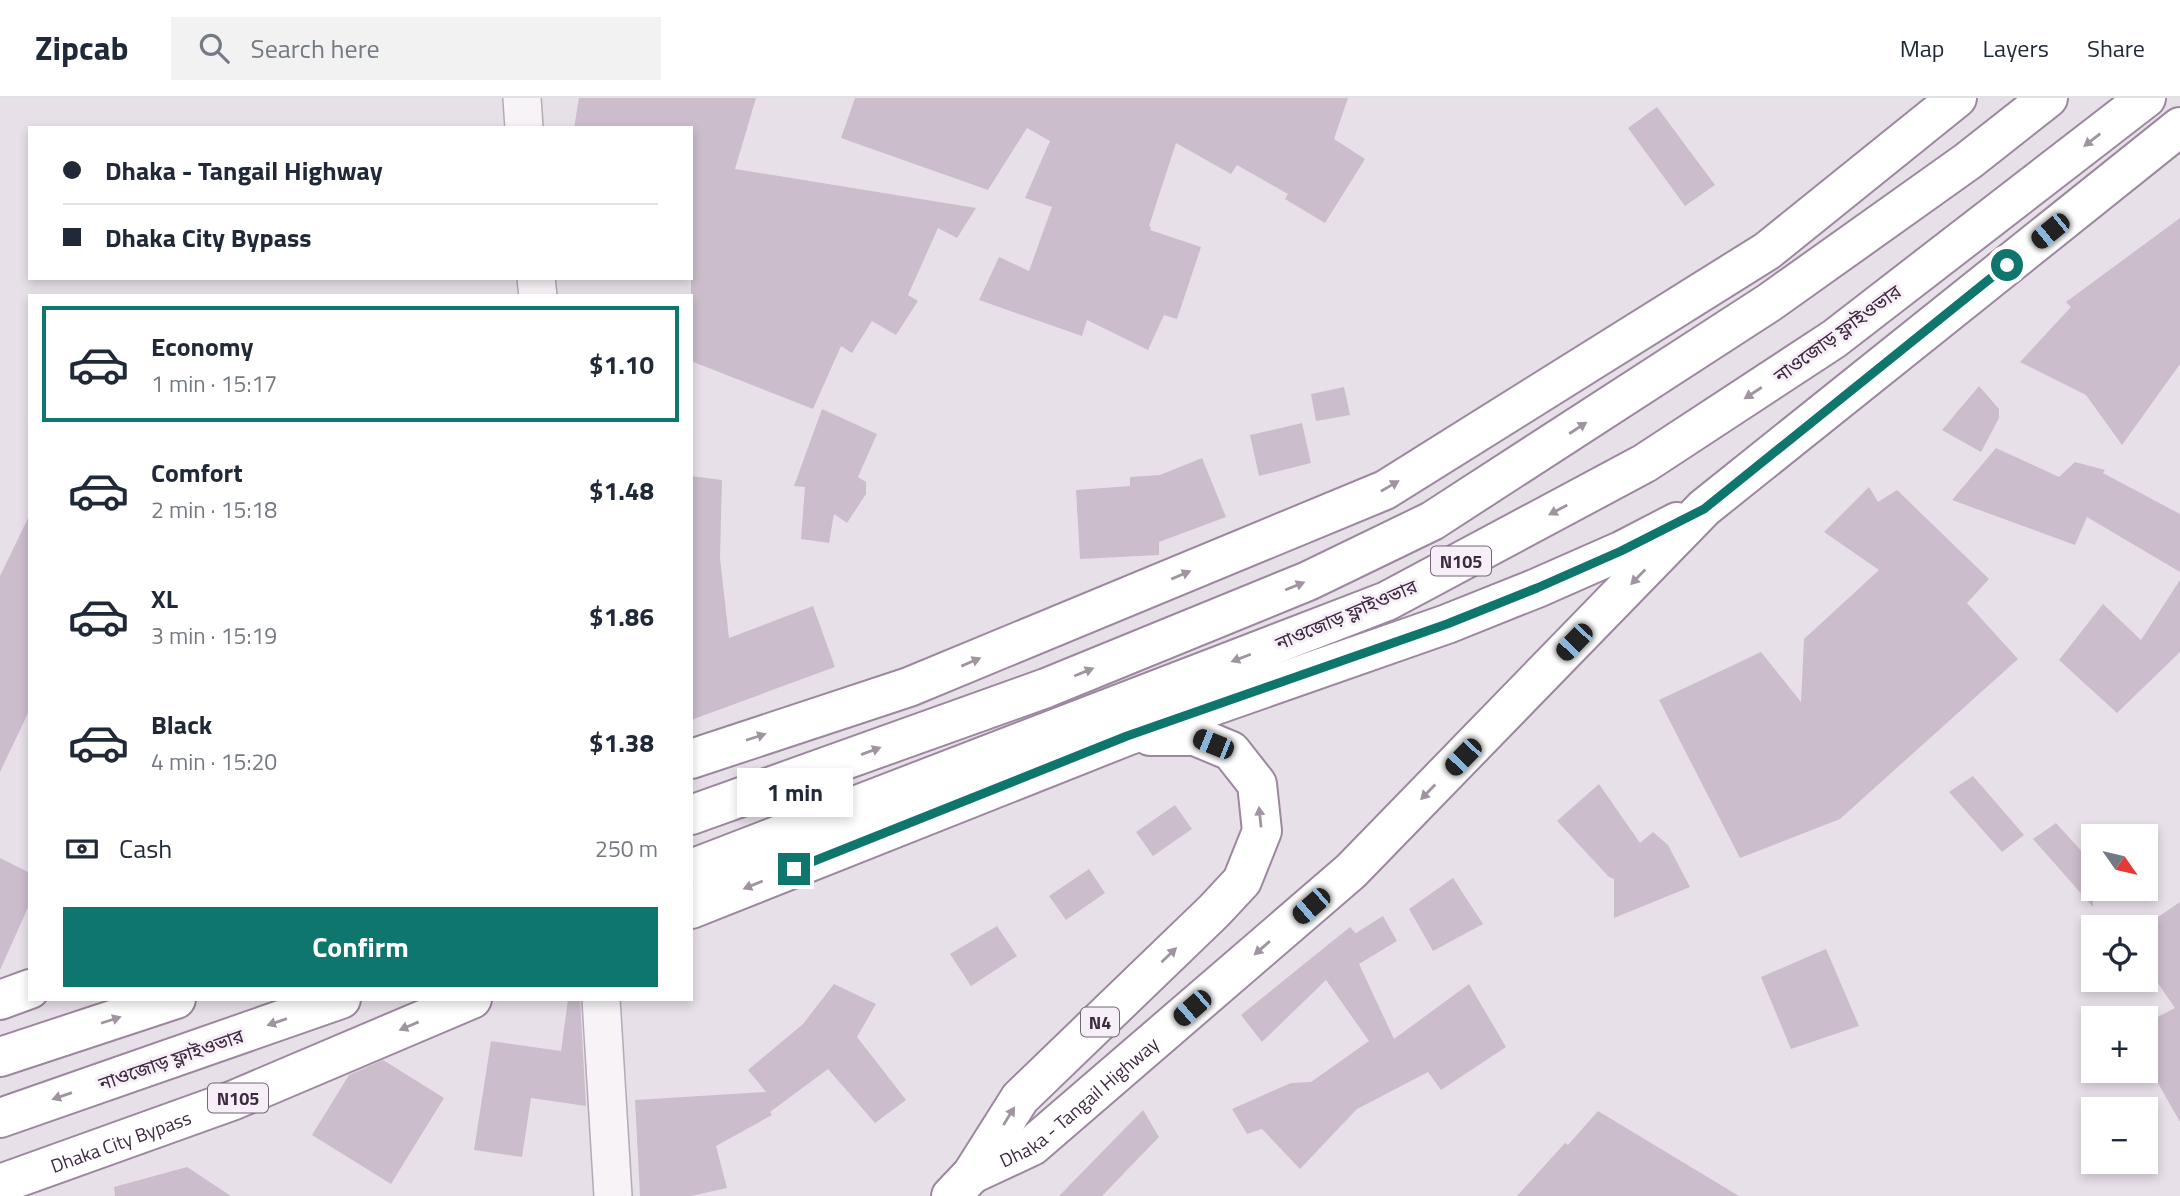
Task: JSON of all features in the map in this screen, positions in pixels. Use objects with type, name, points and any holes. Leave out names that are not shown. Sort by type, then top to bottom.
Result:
[{"type":"highway","points":[[693,758],[909,687],[1385,490],[1767,251],[1958,98]]},
{"type":"highway","name":"N105","points":[[693,814],[1046,688],[1308,581],[1433,521],[1770,302],[1968,161],[2048,98]]},
{"type":"highway","name":"নাওজোড় ফ্লাইওভার","points":[[693,868],[1244,657],[1399,594],[1645,463],[1823,346],[2146,98]]},
{"type":"highway","name":"Dhaka - Tangail Highway","points":[[962,1185],[1032,1146],[1351,871],[1704,509],[2180,127]]},
{"type":"highway","name":"N105","points":[[693,908],[1127,736],[1460,619],[1609,556],[1704,509]]},
{"type":"highway","name":"Dhaka - Tangail Highway","points":[[962,1185],[1020,1098],[1242,881],[1262,831],[1256,784],[1231,751],[1195,736],[1127,736]]},
{"type":"highway","points":[[0,1000],[28,990]]},
{"type":"highway","points":[[0,1057],[170,1001]]},
{"type":"highway","name":"নাওজোড় ফ্লাইওভার","points":[[0,1118],[335,1001]]},
{"type":"highway","name":"Dhaka City Bypass","points":[[0,1184],[234,1100],[467,1001]]},
{"type":"street","points":[[522,98],[524,126]]},
{"type":"street","points":[[601,1001],[613,1196]]},
{"type":"building","points":[[579,98],[756,98],[735,169],[976,208],[957,238],[938,228],[908,295],[918,301],[896,335],[872,321],[852,353],[841,346],[813,409],[693,362],[693,126],[574,126]]},
{"type":"building","points":[[855,98],[1348,98],[1334,139],[1365,159],[1325,223],[1285,199],[1288,194],[1237,165],[1231,174],[1176,143],[1149,226],[1150,230],[1201,247],[1177,319],[1164,315],[1148,350],[1087,320],[1082,336],[979,300],[999,257],[1029,271],[1052,207],[1025,198],[1050,141],[1027,128],[988,190],[841,138]]},
{"type":"building","points":[[1657,107],[1715,185],[1685,206],[1628,128]]},
{"type":"building","points":[[2180,218],[2180,364],[2122,445],[2086,395],[2020,362],[2071,307],[2066,302]]},
{"type":"building","points":[[1979,386],[1999,409],[1999,418],[1981,452],[1942,430]]},
{"type":"building","points":[[1344,387],[1350,415],[1316,421],[1311,394]]},
{"type":"building","points":[[822,409],[877,434],[858,477],[866,482],[866,494],[847,523],[834,514],[829,543],[801,539],[805,487],[794,486]]},
{"type":"building","points":[[1302,423],[1311,463],[1259,476],[1250,435]]},
{"type":"building","points":[[1996,448],[2059,477],[2075,462],[2105,470],[2103,473],[2180,514],[2180,572],[2087,517],[2075,545],[1952,500]]},
{"type":"building","points":[[1202,458],[1226,517],[1159,542],[1159,555],[1080,559],[1076,490],[1130,486],[1130,477],[1160,475]]},
{"type":"building","points":[[693,476],[722,480],[720,558],[729,638],[813,606],[835,667],[693,719]]},
{"type":"building","points":[[1869,487],[1878,502],[1897,490],[1989,579],[1967,603],[2018,659],[1840,819],[1740,858],[1659,700],[1761,652],[1801,702],[1804,639],[1879,570],[1824,532]]},
{"type":"building","points":[[28,518],[28,713],[0,772],[0,576]]},
{"type":"building","points":[[2180,580],[2180,652],[2117,713],[2059,660],[2103,604],[2141,640]]},
{"type":"building","points":[[1973,776],[2024,835],[2002,852],[1949,792]]},
{"type":"building","points":[[1599,784],[1640,843],[1653,832],[1668,845],[1690,887],[1614,918],[1614,879],[1609,877],[1557,821]]},
{"type":"building","points":[[1175,805],[1192,829],[1153,856],[1136,832]]},
{"type":"building","points":[[2056,823],[2081,851],[2081,893],[2033,839]]},
{"type":"building","points":[[0,858],[28,872],[28,907],[0,970]]},
{"type":"building","points":[[1089,869],[1105,893],[1066,920],[1049,896]]},
{"type":"building","points":[[1453,878],[1483,924],[1433,951],[1409,909]]},
{"type":"building","points":[[2180,902],[2180,1122],[2158,1083],[2158,1017],[2175,1008],[2158,983],[2158,917]]},
{"type":"building","points":[[1383,916],[1397,941],[1359,964],[1394,1039],[1469,984],[1506,1047],[1441,1090],[1428,1072],[1357,1109],[1300,1169],[1262,1129],[1247,1134],[1232,1109],[1291,1083],[1311,1082],[1369,1041],[1326,980],[1262,1042],[1241,1015],[1350,927],[1356,933]]},
{"type":"building","points":[[997,926],[1017,956],[971,986],[950,954]]},
{"type":"building","points":[[1826,949],[1859,1026],[1791,1049],[1761,977]]},
{"type":"building","points":[[834,984],[876,1004],[857,1037],[906,1100],[875,1123],[828,1069],[770,1112],[772,1115],[716,1146],[727,1188],[691,1196],[640,1196],[635,1100],[766,1092],[748,1070],[803,1024]]},
{"type":"building","points":[[568,1001],[580,1001],[586,1106],[531,1098],[522,1157],[474,1150],[491,1041],[561,1051]]},
{"type":"building","points":[[383,1060],[444,1098],[391,1184],[312,1135],[349,1075]]},
{"type":"building","points":[[1143,1110],[1159,1137],[1102,1196],[1059,1196]]},
{"type":"building","points":[[1598,1111],[1739,1196],[1517,1196]]},
{"type":"building","points":[[187,1167],[231,1196],[115,1196],[114,1187]]},
{"type":"route","points":[[794,869],[1127,736],[1447,624],[1621,551],[1704,509],[2007,265]]}]
